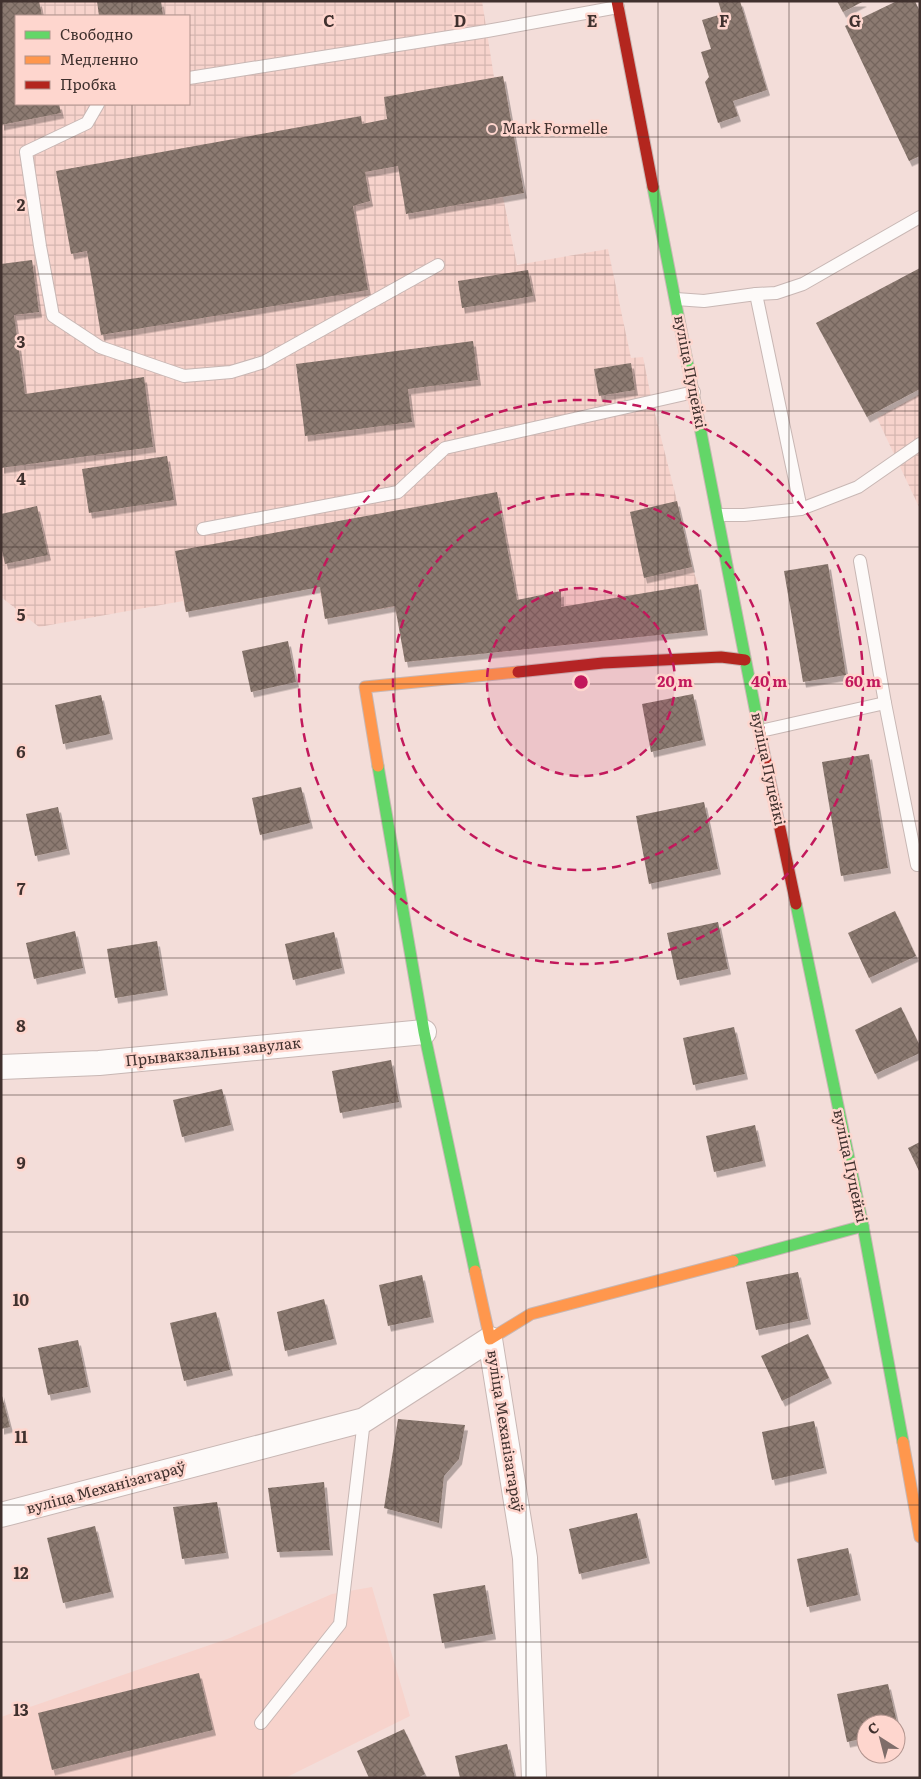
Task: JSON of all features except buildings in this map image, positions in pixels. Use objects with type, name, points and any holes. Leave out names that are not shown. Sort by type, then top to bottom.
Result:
[{"type":"main road","name":"вуліца Пуцейкі","points":[[617,4],[745,660],[863,1226],[920,1537]]},
{"type":"main road","points":[[745,660],[721,657],[603,663],[365,687],[424,1032],[490,1339],[530,1314],[863,1226]]},
{"type":"street","name":"Прывакзальны завулак","points":[[1,1067],[99,1063],[424,1032]]},
{"type":"street","name":"вуліца Механізатараў","points":[[1,1515],[364,1420],[490,1339],[525,1558],[534,1778]]},
{"type":"lane","points":[[190,78],[487,32],[617,4]]},
{"type":"lane","points":[[97,105],[87,123],[26,152],[53,316],[100,347],[184,376],[231,372],[264,362],[438,265]]},
{"type":"lane","points":[[676,299],[704,301],[776,293],[802,284],[920,217]]},
{"type":"lane","points":[[756,294],[802,509]]},
{"type":"lane","points":[[203,529],[398,492],[445,448],[694,392]]},
{"type":"lane","points":[[718,515],[744,515],[802,509],[858,487],[920,444]]},
{"type":"lane","points":[[860,561],[884,703],[917,865]]},
{"type":"lane","points":[[761,731],[884,703]]},
{"type":"lane","points":[[260,1722],[340,1624],[364,1420]]},
{"type":"shaded area","points":[[1,1],[482,1],[494,77],[503,76],[524,193],[503,197],[517,265],[608,249],[631,358],[643,357],[652,402],[692,567],[698,584],[705,630],[405,662],[395,607],[325,619],[319,587],[186,612],[183,601],[39,627],[1,597]]},
{"type":"shaded area","points":[[920,394],[920,509],[877,418]]},
{"type":"shaded area","points":[[372,1587],[410,1716],[285,1778],[1,1778],[1,1717],[230,1638],[332,1594]]},
{"type":"traffic: fast","points":[[653,187],[760,734]]},
{"type":"traffic: fast","points":[[378,766],[424,1032],[475,1271]]},
{"type":"traffic: fast","points":[[796,904],[863,1226],[903,1442]]},
{"type":"traffic: fast","points":[[733,1261],[863,1226]]},
{"type":"traffic: slow","points":[[378,766],[365,687],[518,672]]},
{"type":"traffic: slow","points":[[475,1271],[490,1339],[531,1314],[733,1261]]},
{"type":"traffic: slow","points":[[903,1442],[920,1537]]},
{"type":"traffic: jam","points":[[617,1],[653,187]]},
{"type":"traffic: jam","points":[[518,672],[603,663],[721,657],[745,660]]},
{"type":"traffic: jam","points":[[760,734],[796,904]]},
{"type":"place","name":"Mark Formelle","points":[[492,129]]}]
